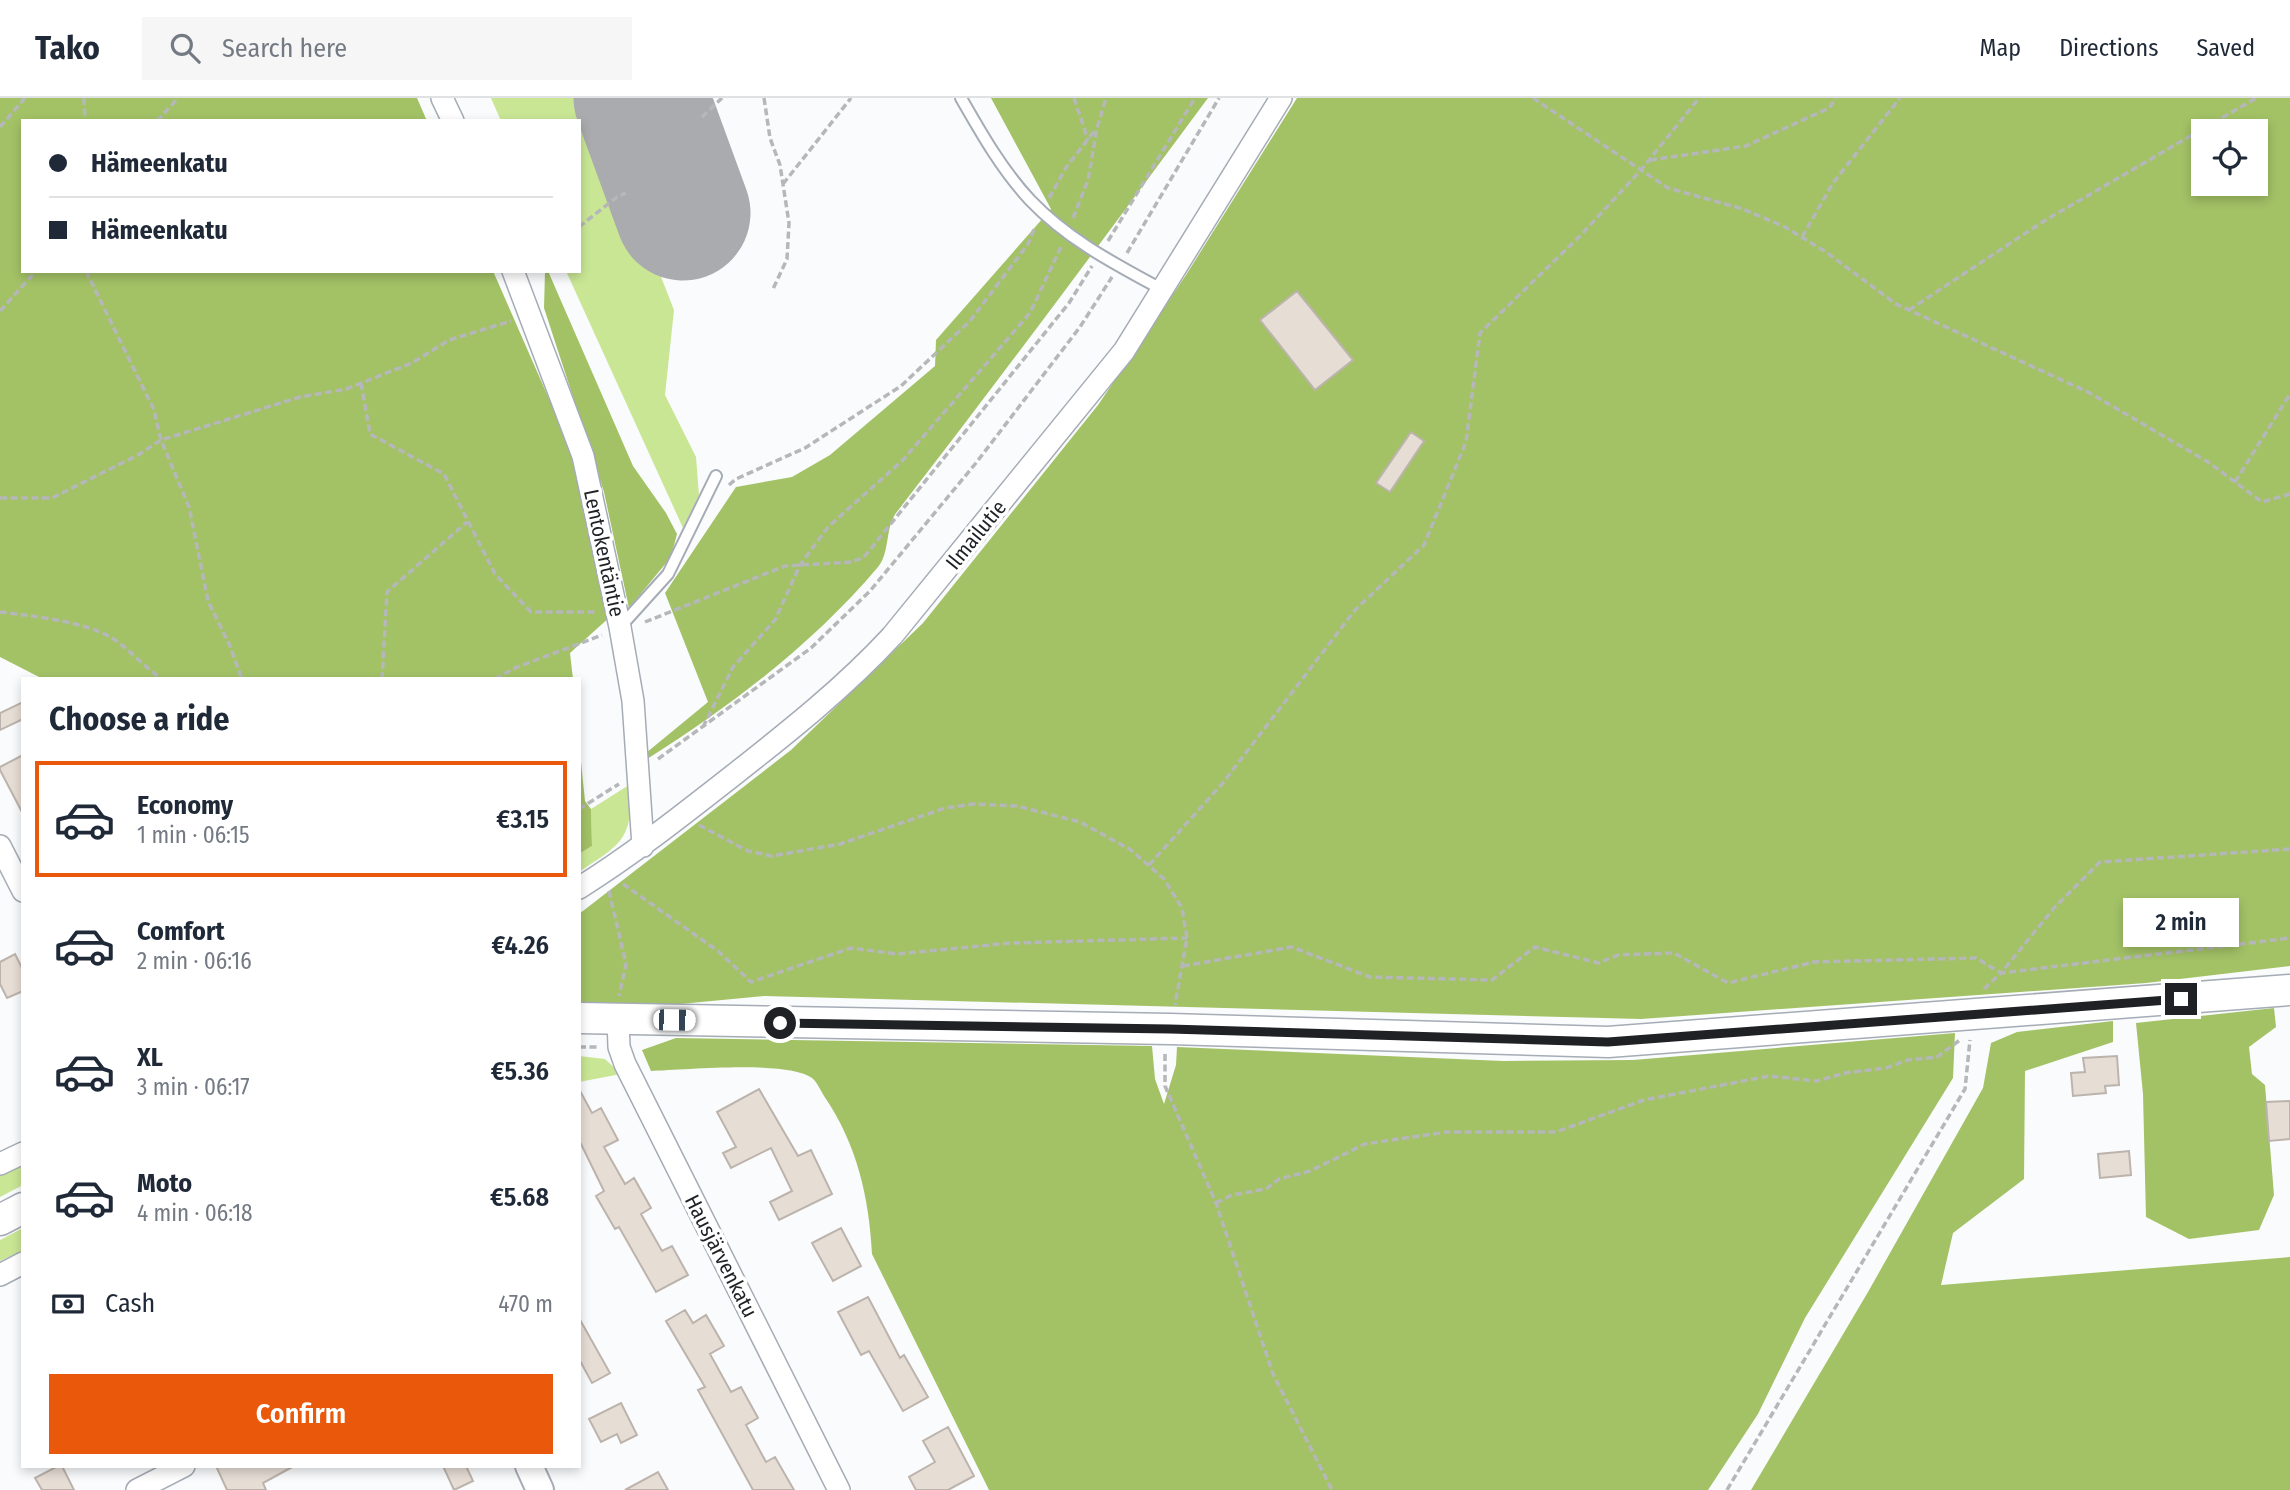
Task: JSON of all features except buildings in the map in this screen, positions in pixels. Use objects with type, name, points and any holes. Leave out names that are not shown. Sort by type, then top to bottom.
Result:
[{"type":"main road","points":[[581,1018],[1170,1029],[1608,1042],[1971,1023],[2290,990]]},
{"type":"main road","points":[[0,1220],[21,1209]]},
{"type":"street","points":[[442,98],[452,119]]},
{"type":"street","name":"Ilmailutie","points":[[581,887],[643,846],[684,814],[784,735],[870,661],[1124,351],[1281,98]]},
{"type":"street","name":"Lentokentäntie","points":[[514,273],[583,456],[618,620],[645,768],[643,846]]},
{"type":"street","points":[[0,846],[21,887]]},
{"type":"street","name":"Hausjärvenkatu","points":[[618,1019],[619,1047],[625,1064],[839,1490]]},
{"type":"street","points":[[0,1164],[21,1154]]},
{"type":"street","points":[[0,1275],[21,1264]]},
{"type":"street","points":[[137,1490],[180,1468]]},
{"type":"street","points":[[529,1468],[540,1490]]},
{"type":"lane","points":[[961,98],[991,150],[1041,211],[1099,255],[1163,290]]},
{"type":"lane","points":[[618,620],[668,574],[716,476]]},
{"type":"path","points":[[0,127],[25,98]]},
{"type":"path","points":[[84,98],[85,119]]},
{"type":"path","points":[[160,119],[178,98]]},
{"type":"path","points":[[702,117],[722,98]]},
{"type":"path","points":[[764,98],[789,223],[787,259],[772,291]]},
{"type":"path","points":[[782,185],[851,98]]},
{"type":"path","points":[[1074,98],[1088,140]]},
{"type":"path","points":[[702,729],[733,667],[775,620],[800,565],[828,527],[902,461],[1030,313],[1088,180],[1097,128],[1106,98]]},
{"type":"path","points":[[643,623],[785,566],[852,562],[864,557],[1069,303],[1195,98]]},
{"type":"path","points":[[581,808],[702,729],[811,648],[870,591],[976,463],[1080,327],[1119,267],[1219,98]]},
{"type":"path","points":[[1533,98],[1668,188],[1743,209],[1802,237],[1896,304],[2088,392],[2208,461],[2262,502],[2290,494]]},
{"type":"path","points":[[1149,865],[1222,784],[1355,610],[1424,545],[1466,442],[1480,332],[1581,235],[1641,170],[1699,98]]},
{"type":"path","points":[[1648,160],[1746,146],[1829,108],[1836,98]]},
{"type":"path","points":[[1802,237],[1833,183],[1900,98]]},
{"type":"path","points":[[1909,310],[2044,221],[2256,98]]},
{"type":"path","points":[[726,488],[736,479],[805,448],[901,386],[970,321],[1028,244],[1041,211],[1067,166],[1097,128]]},
{"type":"path","points":[[581,225],[626,193]]},
{"type":"path","points":[[0,311],[34,273]]},
{"type":"path","points":[[87,273],[153,410],[161,440],[189,507],[208,601],[230,646],[241,677]]},
{"type":"path","points":[[0,498],[52,498],[138,455],[161,440],[278,403],[346,389],[412,363],[449,340],[530,316]]},
{"type":"path","points":[[361,383],[370,434],[444,474],[495,574],[531,612],[618,620]]},
{"type":"path","points":[[2235,482],[2290,394]]},
{"type":"path","points":[[382,677],[387,592],[467,521]]},
{"type":"path","points":[[0,612],[57,619],[111,638],[147,670],[159,677]]},
{"type":"path","points":[[499,677],[618,620]]},
{"type":"path","points":[[645,768],[652,749]]},
{"type":"path","points":[[684,814],[705,829],[748,851],[772,856],[840,844],[944,808],[973,804],[1017,806],[1080,822],[1131,850],[1164,879],[1182,908],[1187,938],[1164,1057],[1165,1086],[1216,1203],[1273,1374],[1332,1490]]},
{"type":"path","points":[[1727,1490],[1965,1089],[1971,1023],[1986,985],[2001,973],[2077,882],[2100,862],[2290,849]]},
{"type":"path","points":[[605,872],[676,919],[718,951],[751,982],[852,948],[897,954],[1011,943],[1187,938]]},
{"type":"path","points":[[605,872],[626,964],[620,989],[618,1019]]},
{"type":"path","points":[[1182,966],[1292,947],[1370,977],[1492,980],[1535,947],[1600,963],[1618,955],[1674,953],[1728,983],[1814,962],[1976,958],[2001,973],[2290,939]]},
{"type":"path","points":[[1216,1203],[1232,1195],[1266,1189],[1279,1179],[1310,1171],[1365,1144],[1446,1132],[1556,1132],[1644,1100],[1769,1076],[1818,1082],[1845,1073],[1886,1068],[1908,1060],[1937,1056],[1971,1023]]},
{"type":"green space","points":[[0,98],[417,98],[426,119],[21,119],[21,273],[494,273],[574,456],[611,616],[570,653],[573,677],[39,677],[0,657]]},
{"type":"green space","points":[[491,98],[591,98],[674,310],[665,395],[696,457],[699,495],[683,528],[567,273],[581,273],[581,119],[500,119]]},
{"type":"green space","points":[[991,98],[1208,98],[896,513],[878,567],[826,622],[770,672],[647,759],[646,753],[708,702],[665,593],[736,487],[792,477],[830,455],[935,366],[936,340],[1051,209]]},
{"type":"green space","points":[[1297,98],[2290,98],[2290,966],[2146,983],[1641,1019],[764,996],[638,1008],[581,1006],[581,912],[791,750],[923,623],[1098,405],[1186,275]]},
{"type":"green space","points":[[545,273],[549,273],[633,466],[666,513],[677,534],[671,557],[629,608],[604,492],[544,308]]},
{"type":"green space","points":[[581,762],[585,801],[591,809],[592,846],[581,853]]},
{"type":"green space","points":[[629,785],[629,818],[622,839],[605,855],[581,871],[581,853],[592,846],[591,809]]},
{"type":"green space","points":[[2274,1008],[2276,1027],[2249,1047],[2252,1074],[2265,1085],[2274,1195],[2259,1230],[2189,1239],[2146,1217],[2143,1094],[2136,1023]]},
{"type":"green space","points":[[2113,1021],[2113,1042],[2025,1071],[2024,1179],[1953,1233],[1941,1285],[2290,1257],[2290,1490],[1751,1490],[1868,1292],[1983,1088],[1991,1043],[2017,1032]]},
{"type":"green space","points":[[1955,1033],[1953,1078],[1805,1318],[1758,1414],[1708,1490],[989,1490],[872,1254],[868,1212],[853,1152],[816,1082],[799,1072],[781,1069],[651,1071],[642,1050],[676,1038],[1152,1046],[1155,1079],[1164,1104],[1176,1065],[1177,1047],[1503,1061],[1633,1060]]},
{"type":"green space","points":[[581,1056],[605,1059],[621,1074],[581,1082]]},
{"type":"green space","points":[[21,1163],[21,1186],[0,1197],[0,1174]]},
{"type":"green space","points":[[21,1229],[21,1251],[0,1261],[0,1240]]},
{"type":"runway","points":[[641,98],[683,213]]},
{"type":"route","points":[[780,1023],[1170,1029],[1608,1042],[2181,999]]}]
